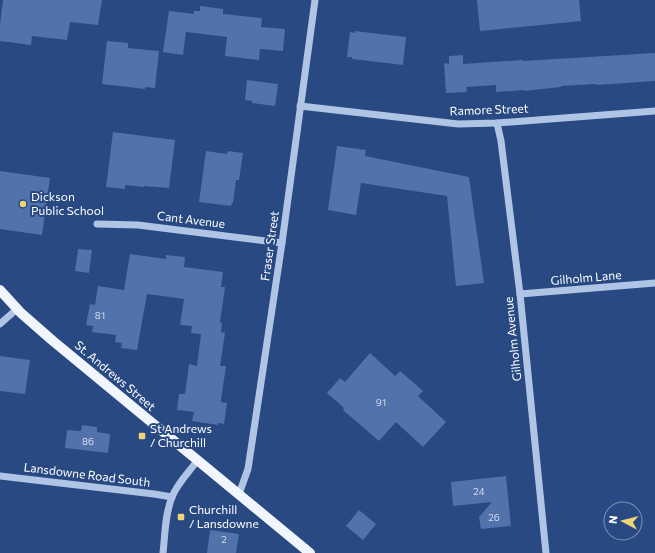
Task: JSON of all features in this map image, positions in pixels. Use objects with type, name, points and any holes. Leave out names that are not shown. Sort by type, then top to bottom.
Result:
[{"type":"main road","name":"St. Andrews Street","points":[[0,290],[16,309],[53,341],[310,553]]},
{"type":"street","name":"Fraser Street","points":[[239,494],[248,469],[282,243],[315,0]]},
{"type":"street","name":"Ramore Street","points":[[300,106],[458,124],[497,123],[655,111]]},
{"type":"street","name":"Gilholm Avenue","points":[[497,123],[520,294],[546,553]]},
{"type":"street","name":"Cant Avenue","points":[[97,224],[138,225],[282,243]]},
{"type":"street","name":"Gilholm Lane","points":[[520,294],[655,283]]},
{"type":"street","points":[[0,324],[16,309]]},
{"type":"street","points":[[163,553],[168,510],[172,498],[176,489],[197,461]]},
{"type":"street","name":"Lansdowne Road South","points":[[0,476],[154,494],[172,498]]},
{"type":"building","points":[[3,0],[102,0],[98,25],[70,22],[67,40],[32,36],[31,45],[0,41],[0,24]]},
{"type":"building","points":[[477,0],[579,0],[581,21],[480,31]]},
{"type":"building","points":[[200,6],[223,9],[223,14],[262,18],[261,27],[285,29],[283,51],[260,49],[259,60],[225,56],[227,37],[186,32],[183,55],[163,52],[169,11],[194,14],[194,11],[200,11]]},
{"type":"building","points":[[355,31],[406,37],[403,65],[352,59],[352,57],[347,57],[350,32],[355,33]]},
{"type":"building","points":[[107,41],[128,43],[128,48],[159,51],[155,88],[145,87],[145,89],[102,84]]},
{"type":"building","points":[[655,53],[655,81],[561,86],[524,91],[496,92],[496,85],[466,87],[467,92],[446,93],[444,63],[449,64],[449,56],[463,55],[463,64]]},
{"type":"building","points":[[247,80],[278,84],[275,106],[252,103],[252,101],[245,100]]},
{"type":"building","points":[[113,132],[175,140],[169,188],[125,185],[125,189],[106,187]]},
{"type":"building","points":[[337,146],[366,150],[365,156],[469,177],[484,283],[456,286],[447,196],[361,183],[356,215],[328,210]]},
{"type":"building","points":[[206,151],[227,154],[228,151],[243,153],[239,180],[236,180],[233,203],[231,206],[199,202]]},
{"type":"building","name":"Dickson Public School","points":[[0,171],[50,178],[42,235],[0,229]]},
{"type":"building","points":[[78,249],[92,250],[89,273],[75,271]]},
{"type":"building","points":[[130,254],[166,259],[166,255],[185,257],[184,267],[223,272],[221,287],[225,287],[220,322],[222,324],[221,332],[225,333],[220,366],[226,366],[221,400],[221,402],[227,403],[224,424],[218,423],[218,425],[192,421],[194,412],[177,410],[179,394],[185,394],[189,364],[197,366],[201,334],[191,333],[192,326],[180,325],[184,299],[147,294],[137,350],[121,348],[122,343],[115,342],[116,335],[92,332],[93,326],[86,325],[90,304],[95,305],[98,286],[124,290]]},
{"type":"building","points":[[370,353],[395,376],[400,371],[423,391],[418,396],[446,422],[423,447],[396,422],[379,441],[343,410],[344,408],[327,393],[340,378],[345,382]]},
{"type":"building","points":[[0,356],[30,360],[25,394],[0,391]]},
{"type":"building","points":[[82,425],[97,427],[97,432],[110,434],[108,453],[65,448],[67,430],[81,431]]},
{"type":"building","points":[[506,476],[511,526],[481,529],[479,517],[492,502],[453,506],[451,482]]},
{"type":"building","points":[[359,510],[376,524],[363,540],[346,526]]},
{"type":"building","points":[[210,530],[239,534],[236,553],[207,553]]},
{"type":"place","name":"Dickson Public School","points":[[23,204]]},
{"type":"place","name":"St Andrews / Churchill","points":[[142,436]]},
{"type":"place","name":"Churchill / Lansdowne","points":[[181,517]]}]
